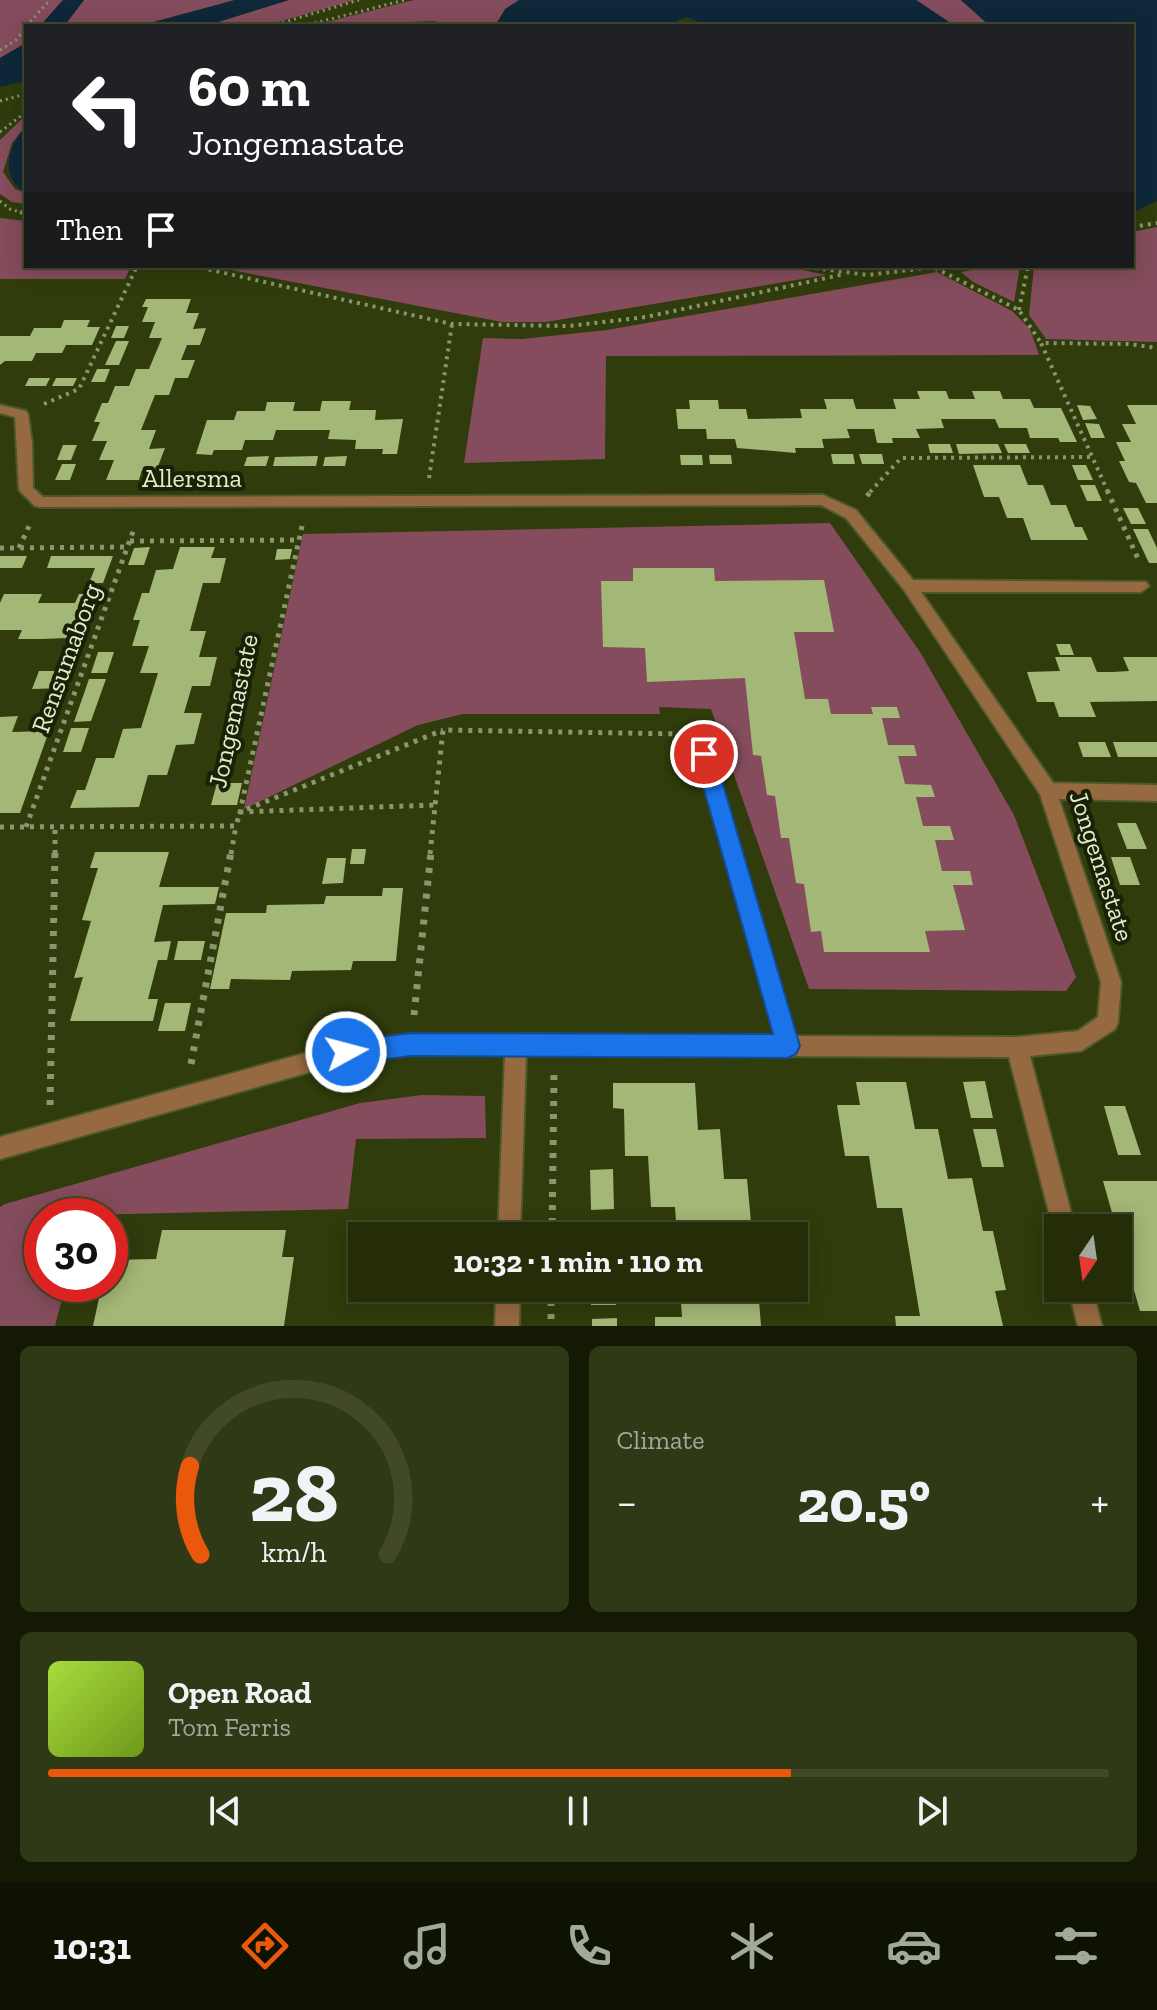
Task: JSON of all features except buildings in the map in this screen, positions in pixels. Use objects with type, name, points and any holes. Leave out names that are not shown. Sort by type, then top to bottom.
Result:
[{"type":"street","points":[[0,409],[21,414]]},
{"type":"street","name":"Allersma","points":[[21,414],[26,490],[40,502],[823,500],[851,514]]},
{"type":"street","name":"Jongemastate","points":[[0,1148],[346,1052],[411,1044],[1017,1047],[1081,1041],[1108,1022],[1111,982],[1048,791],[909,586],[851,514]]},
{"type":"street","points":[[909,586],[1141,586]]},
{"type":"street","points":[[704,754],[788,1046]]},
{"type":"street","points":[[1048,791],[1157,793]]},
{"type":"street","points":[[510,1222],[516,1045]]},
{"type":"street","points":[[1017,1047],[1060,1214]]},
{"type":"street","points":[[507,1326],[508,1302]]},
{"type":"street","points":[[1084,1302],[1090,1326]]},
{"type":"path","points":[[28,24],[50,0]]},
{"type":"path","points":[[278,24],[359,0]]},
{"type":"path","points":[[311,24],[405,0]]},
{"type":"path","points":[[0,50],[16,40],[24,29]]},
{"type":"path","points":[[0,101],[24,95]]},
{"type":"path","points":[[0,132],[24,114]]},
{"type":"path","points":[[0,201],[10,209],[24,213]]},
{"type":"path","points":[[0,211],[10,209]]},
{"type":"path","points":[[1134,227],[1157,223]]},
{"type":"path","points":[[21,414],[79,389],[136,268]]},
{"type":"path","points":[[202,268],[452,324],[569,326],[646,317],[845,274]]},
{"type":"path","points":[[810,268],[868,275],[927,268]]},
{"type":"path","points":[[937,268],[1019,310],[1041,343],[1151,586],[1141,586]]},
{"type":"path","points":[[1019,310],[1028,268]]},
{"type":"path","points":[[426,500],[452,324]]},
{"type":"path","points":[[1041,343],[1129,344],[1157,348]]},
{"type":"path","points":[[851,514],[901,458],[1093,457]]},
{"type":"path","name":"Rensumaborg","points":[[26,827],[144,502]]},
{"type":"path","name":"Jongemastate","points":[[240,812],[306,502]]},
{"type":"path","points":[[0,548],[299,540]]},
{"type":"path","points":[[411,1044],[443,730]]},
{"type":"path","name":"Jongemastate","points":[[240,812],[443,730],[699,734],[704,754]]},
{"type":"path","points":[[194,1094],[190,1060],[240,812],[434,805]]},
{"type":"path","points":[[0,827],[236,826]]},
{"type":"path","points":[[50,1134],[55,828]]},
{"type":"path","points":[[552,1222],[554,1045]]},
{"type":"path","points":[[551,1302],[551,1326]]},
{"type":"shaded area","points":[[0,0],[63,0],[42,24],[24,24],[24,44],[0,58]]},
{"type":"shaded area","points":[[84,0],[235,0],[146,24],[66,24]]},
{"type":"shaded area","points":[[289,0],[355,0],[271,24],[211,24]]},
{"type":"shaded area","points":[[414,0],[519,0],[497,24],[441,24],[434,21],[319,24]]},
{"type":"shaded area","points":[[916,0],[961,0],[988,24],[952,24]]},
{"type":"shaded area","points":[[24,117],[24,128],[12,143],[3,172],[15,189],[24,192],[24,204],[12,202],[0,194],[0,140]]},
{"type":"shaded area","points":[[0,218],[24,221],[24,268],[130,268],[125,279],[0,279]]},
{"type":"shaded area","points":[[1157,227],[1157,342],[1046,339],[1029,315],[1034,268],[1134,268],[1134,232]]},
{"type":"shaded area","points":[[220,268],[793,268],[826,275],[546,322],[502,322]]},
{"type":"shaded area","points":[[982,268],[1020,268],[1014,302],[973,282],[961,272]]},
{"type":"shaded area","points":[[937,272],[1012,311],[1030,329],[1039,355],[606,356],[605,459],[464,463],[483,338],[522,339],[607,330]]},
{"type":"shaded area","points":[[830,523],[920,652],[1014,815],[1076,977],[1066,991],[809,989],[711,709],[659,707],[660,714],[463,714],[418,725],[244,809],[303,534]]},
{"type":"shaded area","points":[[422,1095],[485,1096],[486,1138],[356,1139],[348,1209],[128,1214],[128,1198],[26,1198],[360,1103]]},
{"type":"shaded area","points":[[24,1199],[24,1302],[61,1302],[55,1326],[0,1326],[0,1207]]},
{"type":"water","points":[[63,0],[84,0],[66,24],[42,24]]},
{"type":"water","points":[[235,0],[289,0],[211,24],[146,24]]},
{"type":"water","points":[[519,0],[916,0],[952,24],[702,24],[687,17],[677,21],[678,24],[496,24],[505,9]]},
{"type":"water","points":[[961,0],[1157,0],[1157,201],[1134,212],[1134,24],[988,24]]},
{"type":"water","points":[[24,44],[24,81],[0,87],[0,58]]},
{"type":"water","points":[[24,129],[24,192],[12,180],[9,171],[10,153]]},
{"type":"route","points":[[346,1052],[411,1044],[788,1046],[704,754]]}]
